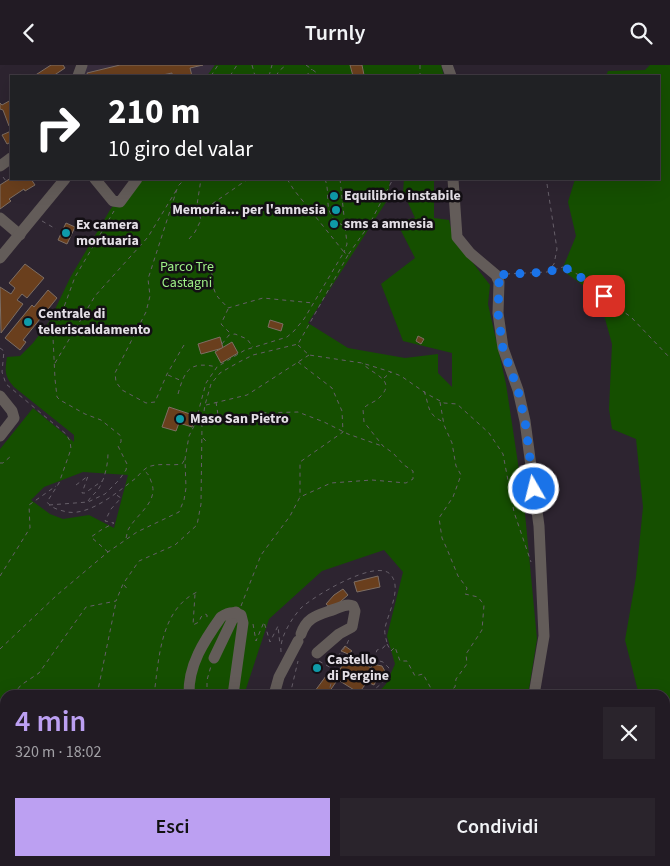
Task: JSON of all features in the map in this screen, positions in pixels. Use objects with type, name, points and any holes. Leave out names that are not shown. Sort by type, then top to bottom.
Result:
[{"type":"street","points":[[2,172],[10,160]]},
{"type":"street","points":[[0,259],[64,180]]},
{"type":"street","points":[[96,180],[113,201],[120,202],[136,180]]},
{"type":"street","points":[[453,180],[457,237],[470,253],[496,275],[499,282],[498,313],[503,349],[518,390],[525,421],[539,526],[544,637],[535,690]]},
{"type":"street","points":[[0,218],[20,235]]},
{"type":"street","points":[[0,396],[12,411],[14,418],[0,436]]},
{"type":"street","points":[[275,690],[279,677],[301,640],[308,622],[314,616],[350,604],[355,609],[352,627],[317,653]]},
{"type":"street","points":[[214,658],[239,614]]},
{"type":"street","points":[[189,690],[193,664],[221,617],[239,614]]},
{"type":"street","points":[[234,690],[244,623],[239,614]]},
{"type":"path","points":[[276,75],[278,71],[286,65]]},
{"type":"path","points":[[306,65],[320,75]]},
{"type":"path","points":[[307,75],[312,69]]},
{"type":"path","points":[[2,172],[6,181]]},
{"type":"path","points":[[55,364],[95,296],[148,237],[178,186],[184,180]]},
{"type":"path","points":[[189,239],[195,232],[201,219],[197,205],[201,180]]},
{"type":"path","points":[[199,213],[247,180]]},
{"type":"path","points":[[288,180],[348,255]]},
{"type":"path","points":[[324,180],[327,185],[328,211],[337,223],[344,226]]},
{"type":"path","points":[[0,649],[57,595],[108,552],[126,539],[179,512],[186,488],[185,459],[189,436],[195,424],[206,383],[217,367],[245,350],[287,337],[304,319],[344,252],[347,244],[340,180]]},
{"type":"path","points":[[98,690],[116,601],[123,584],[139,561],[175,545],[197,525],[201,504],[202,424],[205,405],[212,384],[220,373],[254,355],[298,344],[348,255],[369,225],[392,180]]},
{"type":"path","points":[[547,183],[557,249],[554,264],[547,272]]},
{"type":"path","points":[[178,186],[148,279],[150,296],[146,312],[115,377],[116,382],[122,390],[146,403],[155,402],[167,375],[184,345]]},
{"type":"path","points":[[49,505],[88,501],[105,494],[126,470],[127,464],[118,446],[121,442],[121,437],[101,420],[85,414],[60,400],[56,392],[53,337],[72,286],[120,202]]},
{"type":"path","points":[[34,217],[56,229]]},
{"type":"path","points":[[196,266],[199,261],[209,267],[213,276],[214,290],[228,308]]},
{"type":"path","points":[[496,275],[547,272],[564,267],[578,275],[633,319],[670,358]]},
{"type":"path","points":[[231,335],[221,324],[228,308],[262,298],[314,303]]},
{"type":"path","points":[[222,344],[234,334],[247,339],[253,347]]},
{"type":"path","points":[[298,344],[309,355],[362,363],[401,376],[440,401],[457,404],[489,433],[503,454],[514,512],[532,565]]},
{"type":"path","points":[[0,348],[4,351],[2,373],[6,384],[66,434],[70,441],[71,449],[59,483],[47,502],[49,505]]},
{"type":"path","points":[[205,405],[247,395],[309,355]]},
{"type":"path","points":[[298,362],[332,388],[342,411],[343,432]]},
{"type":"path","points":[[362,363],[369,371],[384,378],[386,383],[385,391],[377,400],[367,403],[363,409],[364,422],[383,446]]},
{"type":"path","points":[[178,394],[182,381],[192,367],[202,364],[217,367]]},
{"type":"path","points":[[384,378],[391,372]]},
{"type":"path","points":[[167,375],[182,381]]},
{"type":"path","points":[[424,391],[428,409],[434,417],[444,422]]},
{"type":"path","points":[[440,401],[444,422],[452,443],[456,466],[461,475],[453,497],[439,518],[442,539],[458,576],[467,588],[465,594],[478,597],[484,605],[482,630],[466,654],[467,664],[456,679],[455,687],[450,690]]},
{"type":"path","points":[[216,402],[219,421],[233,421],[256,413],[298,412],[343,432],[383,446],[413,471],[413,479],[406,483],[372,480],[331,483],[300,497]]},
{"type":"path","points":[[280,645],[278,626],[270,642],[264,622],[256,641],[252,617],[239,614],[261,555],[290,516],[300,497],[300,462],[343,432]]},
{"type":"path","points":[[202,438],[207,441]]},
{"type":"path","points":[[88,501],[102,481],[108,453]]},
{"type":"path","points":[[0,463],[3,463],[11,456]]},
{"type":"path","points":[[49,505],[60,511],[72,513],[96,505],[152,465],[173,466],[182,464],[185,459]]},
{"type":"path","points":[[126,539],[128,530],[148,507],[154,487],[149,474],[144,471]]},
{"type":"path","points":[[76,485],[88,476],[82,493],[85,493],[102,481]]},
{"type":"path","points":[[0,576],[30,528],[29,505],[57,485]]},
{"type":"path","points":[[108,552],[91,537],[100,529],[114,523],[105,521],[111,509],[121,498],[115,493]]},
{"type":"path","points":[[123,584],[129,591]]},
{"type":"path","points":[[155,690],[162,637],[177,608],[188,596],[197,592],[193,625],[199,622],[205,614],[207,615],[208,623]]},
{"type":"path","points":[[17,690],[21,685],[39,673],[86,607],[116,601]]},
{"type":"path","points":[[329,690],[333,681],[336,659],[347,647],[352,627]]},
{"type":"path","points":[[387,643],[391,651],[394,647],[400,661],[407,661],[415,676],[423,674],[432,690]]},
{"type":"path","points":[[207,690],[208,672],[214,658]]},
{"type":"path","points":[[291,690],[298,661]]},
{"type":"path","points":[[336,666],[338,662]]},
{"type":"shaded area","points":[[86,65],[215,65],[208,75],[82,75]]},
{"type":"green space","points":[[215,65],[441,65],[444,75],[208,75]]},
{"type":"green space","points":[[650,65],[670,65],[670,690],[638,690],[625,640],[636,577],[643,507],[636,439],[612,429],[609,409],[612,344],[599,297],[562,270],[576,236],[568,202],[575,180],[660,180],[660,75],[606,75],[608,71],[645,70]]},
{"type":"green space","name":"Parco Tre Castagni","points":[[131,180],[390,180],[388,199],[308,323],[348,348],[405,358],[438,354],[438,373],[452,387],[452,353],[403,341],[381,284],[415,258],[396,221],[415,218],[403,192],[404,180],[434,180],[434,218],[449,220],[453,237],[490,285],[488,304],[506,384],[524,503],[537,639],[529,690],[381,690],[386,684],[395,664],[387,636],[403,572],[384,550],[322,571],[269,619],[246,690],[0,690],[0,449],[33,408],[74,442],[74,435],[14,387],[6,373],[7,357],[20,356],[33,343],[49,322],[70,278],[110,210]],"holes":[[[83,472],[128,475],[114,528],[89,515],[63,519],[50,514],[31,500],[44,487]]]},
{"type":"building","points":[[51,65],[63,65],[65,68],[54,75],[36,75]]},
{"type":"building","points":[[120,65],[203,65],[190,68],[192,75],[172,75],[172,73],[163,75],[88,75],[87,73]]},
{"type":"building","points":[[350,65],[362,65],[364,75],[353,75]]},
{"type":"building","points":[[10,101],[9,126],[3,110],[0,109],[0,103],[2,105]]},
{"type":"building","points":[[10,131],[10,142],[7,144],[2,135]]},
{"type":"building","points":[[10,179],[32,180],[35,185],[25,191],[24,189],[9,199],[11,201],[0,209],[0,185]]},
{"type":"building","name":"Ex camera mortuaria","points":[[66,223],[75,227],[67,244],[58,240]]},
{"type":"building","points":[[25,264],[44,278],[27,298],[22,294],[17,300],[23,304],[1,333],[0,287],[11,294],[15,288],[9,283]]},
{"type":"building","name":"Centrale di teleriscaldamento","points":[[48,290],[57,298],[23,340],[26,342],[20,350],[5,338],[32,305],[34,307]]},
{"type":"building","points":[[270,320],[283,324],[281,331],[268,327]]},
{"type":"building","points":[[418,336],[424,339],[421,344],[416,341]]},
{"type":"building","points":[[220,337],[223,348],[201,354],[198,344]]},
{"type":"building","points":[[232,342],[238,353],[221,363],[215,352]]},
{"type":"building","name":"Maso San Pietro","points":[[169,407],[196,416],[192,427],[179,423],[176,431],[162,427]]},
{"type":"building","points":[[378,576],[380,587],[357,592],[354,582]]},
{"type":"building","points":[[343,589],[348,595],[332,609],[326,604]]},
{"type":"building","points":[[345,646],[352,651],[348,654],[341,651]]},
{"type":"building","points":[[349,654],[371,668],[372,664],[382,666],[386,673],[384,678],[376,681],[374,685],[367,682],[361,690],[354,690],[335,678]]},
{"type":"building","points":[[326,676],[336,682],[330,690],[316,690]]},
{"type":"place","name":"Equilibrio instabile","points":[[334,196]]},
{"type":"place","name":"Memoria... per l'amnesia","points":[[336,210]]},
{"type":"place","name":"sms a amnesia","points":[[334,224]]},
{"type":"place","name":"Ex camera mortuaria","points":[[66,233]]},
{"type":"place","name":"Centrale di teleriscaldamento","points":[[28,322]]},
{"type":"place","name":"Maso San Pietro","points":[[180,419]]},
{"type":"place","name":"Castello di Pergine","points":[[317,668]]},
{"type":"route","points":[[534,489],[525,421],[518,390],[503,349],[498,313],[499,282],[496,275],[547,272],[564,267],[578,275],[604,296]]}]
